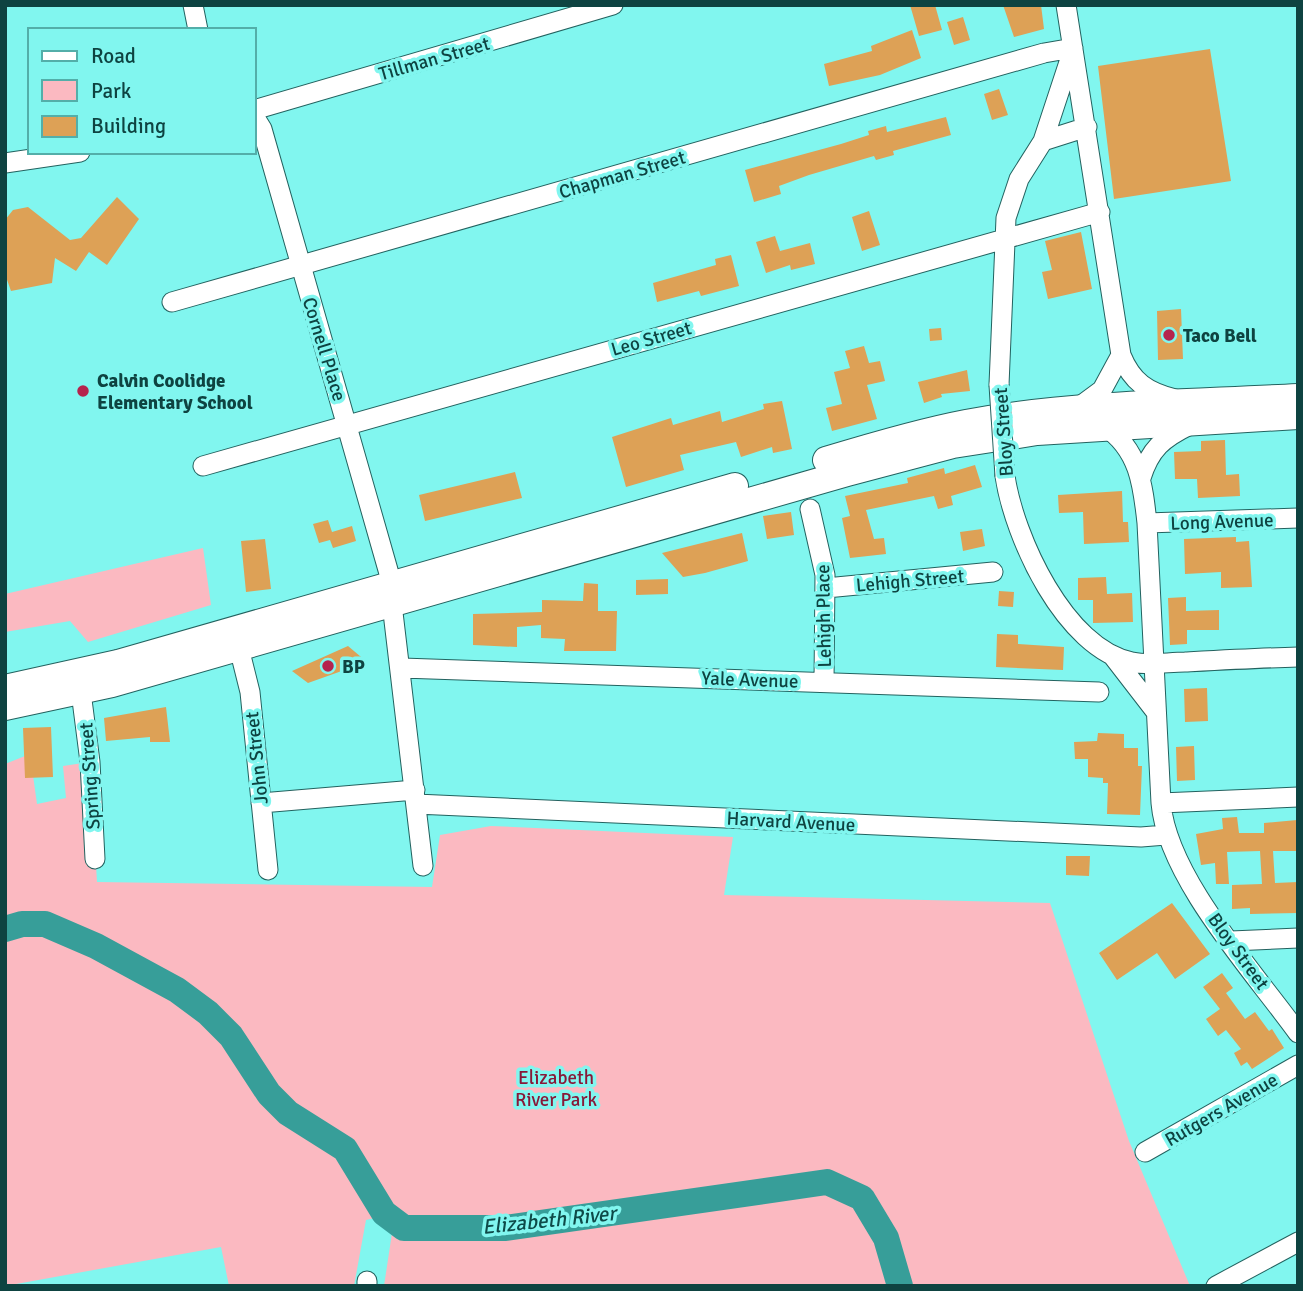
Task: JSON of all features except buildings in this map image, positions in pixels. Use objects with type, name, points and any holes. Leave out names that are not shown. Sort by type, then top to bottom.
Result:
[{"type":"highway","points":[[5,688],[118,663],[392,594],[933,450],[1009,436],[1104,426],[1298,397]]},
{"type":"highway","points":[[5,707],[81,692],[239,648],[392,594],[915,435],[968,423],[1075,409],[1298,416]]},
{"type":"street","points":[[193,5],[198,28]]},
{"type":"street","name":"Tillman Street","points":[[256,109],[613,5]]},
{"type":"street","name":"Bloy Street","points":[[1066,5],[1121,355],[1131,377],[1145,388],[1197,412]]},
{"type":"street","name":"Bloy Street","points":[[1073,48],[1043,141],[1015,188],[1003,237],[999,385],[1005,476],[1016,523],[1038,572],[1083,631],[1112,654],[1133,663],[1154,663]]},
{"type":"street","name":"Chapman Street","points":[[172,302],[1031,57],[1073,48]]},
{"type":"street","name":"Cornell Place","points":[[256,120],[262,130],[348,425],[392,594],[423,866]]},
{"type":"street","points":[[1043,141],[1087,127]]},
{"type":"street","points":[[5,163],[66,154]]},
{"type":"street","name":"Leo Street","points":[[203,467],[1003,237],[1100,212]]},
{"type":"street","points":[[1075,409],[1102,390],[1121,355]]},
{"type":"street","points":[[1141,478],[1157,445],[1197,412]]},
{"type":"street","name":"Bloy Street","points":[[1104,426],[1129,448],[1141,478],[1147,523],[1161,803],[1166,835],[1186,877],[1298,1033]]},
{"type":"street","name":"Lehigh Place","points":[[810,509],[821,549],[826,587],[824,682]]},
{"type":"street","name":"Long Avenue","points":[[1147,523],[1298,519]]},
{"type":"street","name":"Lehigh Street","points":[[826,587],[993,572]]},
{"type":"street","name":"John Street","points":[[239,648],[248,681],[268,870]]},
{"type":"street","points":[[1112,654],[1156,712]]},
{"type":"street","points":[[1154,663],[1298,657]]},
{"type":"street","name":"Yale Avenue","points":[[402,668],[1099,692]]},
{"type":"street","name":"Spring Street","points":[[81,692],[90,762],[95,859]]},
{"type":"street","name":"Harvard Avenue","points":[[261,803],[415,797],[1142,837],[1166,835]]},
{"type":"street","points":[[1161,803],[1298,797]]},
{"type":"street","points":[[1231,941],[1298,938]]},
{"type":"street","name":"Rutgers Avenue","points":[[1145,1152],[1298,1065]]},
{"type":"street","points":[[1216,1286],[1298,1242]]},
{"type":"green space","points":[[203,548],[211,605],[88,642],[70,621],[5,632],[5,594]]},
{"type":"green space","name":"Elizabeth River Park","points":[[30,754],[37,804],[66,798],[63,766],[90,762],[97,882],[432,887],[440,835],[491,826],[733,837],[724,895],[1050,903],[1129,1141],[1190,1286],[384,1286],[395,1213],[366,1220],[354,1286],[229,1286],[221,1247],[5,1286],[5,764]]},
{"type":"waterway","name":"Elizabeth River","points":[[5,929],[22,924],[45,924],[96,946],[177,990],[208,1013],[231,1036],[269,1094],[288,1113],[345,1149],[384,1213],[404,1228],[506,1228],[827,1182],[862,1198],[886,1238],[900,1286]]},
{"type":"place","name":"Taco Bell","points":[[1169,335]]},
{"type":"place","name":"Calvin Coolidge Elementary School","points":[[83,391]]},
{"type":"place","name":"BP","points":[[328,666]]}]
